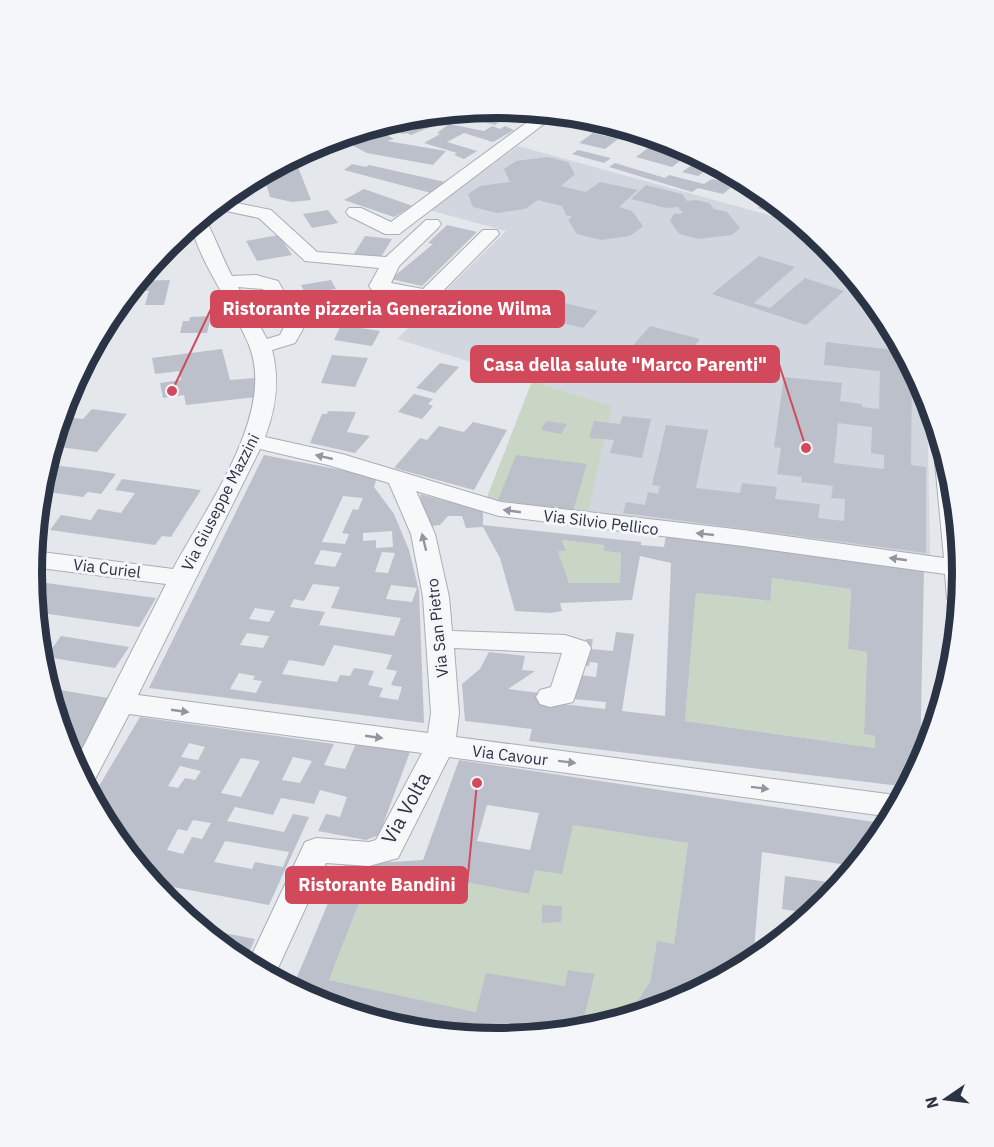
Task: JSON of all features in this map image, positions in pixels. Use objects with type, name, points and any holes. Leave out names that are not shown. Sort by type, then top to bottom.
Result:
[{"type":"street","points":[[355,212],[392,230],[540,120]]},
{"type":"street","points":[[229,207],[265,214],[312,257],[391,263]]},
{"type":"street","points":[[432,224],[391,263],[379,286],[427,296],[490,234]]},
{"type":"street","name":"Via Giuseppe Mazzini","points":[[86,769],[122,703],[181,578],[253,441],[264,412],[267,384],[260,347],[203,243],[200,229]]},
{"type":"street","points":[[226,282],[256,281],[272,285],[294,327],[288,339],[260,347]]},
{"type":"street","name":"Via Silvio Pellico","points":[[253,441],[334,459],[499,509],[952,567]]},
{"type":"street","name":"Via San Pietro","points":[[399,480],[423,534],[436,597],[446,713],[440,746]]},
{"type":"street","name":"Via Curiel","points":[[42,560],[181,578]]},
{"type":"street","points":[[440,639],[565,644],[577,648],[563,695],[550,697]]},
{"type":"street","name":"Via Cavour","points":[[122,703],[889,805]]},
{"type":"street","name":"Via Volta","points":[[263,964],[316,850],[369,854],[387,850],[440,746]]},
{"type":"shaded area","points":[[518,146],[781,218],[819,252],[858,297],[891,346],[917,399],[928,426],[930,556],[584,516],[612,406],[397,339],[506,231],[429,210]]},
{"type":"green space","points":[[532,381],[612,406],[586,521],[484,505]]},
{"type":"green space","points":[[562,540],[604,545],[604,551],[621,553],[620,583],[569,583],[558,551],[566,550]]},
{"type":"green space","points":[[772,578],[851,589],[848,649],[867,652],[864,734],[875,736],[875,748],[685,721],[696,593],[769,601]]},
{"type":"green space","points":[[573,825],[688,843],[674,944],[657,942],[650,982],[633,1007],[584,1020],[595,975],[476,1012],[329,980],[366,885],[414,892],[420,874],[529,894],[535,870]]},
{"type":"building","points":[[497,118],[504,119],[495,125],[473,119]]},
{"type":"building","points":[[425,124],[430,127],[411,135],[402,134],[396,130]]},
{"type":"building","points":[[449,124],[484,131],[492,126],[500,129],[505,126],[514,130],[493,142],[464,133],[447,142],[477,151],[464,159],[454,155],[457,153],[424,143],[440,134],[437,133]]},
{"type":"building","points":[[383,133],[394,139],[387,141],[446,151],[433,165],[367,153],[349,144]]},
{"type":"building","points":[[593,133],[618,139],[605,149],[579,143]]},
{"type":"building","points":[[648,148],[683,158],[672,167],[636,157]]},
{"type":"building","points":[[578,150],[611,158],[604,163],[572,154]]},
{"type":"building","points":[[548,157],[568,162],[575,174],[561,186],[586,192],[600,182],[638,190],[619,207],[632,211],[643,226],[630,236],[601,240],[577,234],[568,220],[572,217],[566,215],[562,206],[538,200],[525,209],[497,213],[473,207],[468,194],[480,186],[510,182],[504,169],[516,161]]},
{"type":"building","points":[[615,163],[665,178],[669,175],[704,184],[712,179],[722,181],[724,179],[734,185],[723,194],[698,188],[692,192],[609,167]]},
{"type":"building","points":[[694,163],[713,173],[705,171],[698,176],[682,172]]},
{"type":"building","points":[[352,164],[366,167],[369,165],[445,182],[431,193],[344,170]]},
{"type":"building","points":[[292,167],[298,167],[311,200],[292,202],[270,197],[266,183]]},
{"type":"building","points":[[646,185],[682,194],[687,201],[696,200],[709,203],[714,209],[727,212],[740,228],[732,235],[698,239],[679,234],[670,221],[674,214],[683,213],[678,207],[666,208],[631,199]]},
{"type":"building","points":[[364,189],[413,206],[394,217],[344,200]]},
{"type":"building","points":[[762,204],[774,213],[758,208]]},
{"type":"building","points":[[328,210],[338,223],[312,228],[303,214]]},
{"type":"building","points":[[447,225],[477,232],[422,286],[391,279],[433,244],[428,243]]},
{"type":"building","points":[[279,235],[292,255],[257,261],[246,241]]},
{"type":"building","points":[[365,236],[392,239],[381,257],[354,254]]},
{"type":"building","points":[[759,256],[795,267],[754,303],[770,308],[805,278],[844,291],[806,325],[712,294]]},
{"type":"building","points":[[170,280],[164,305],[145,305],[149,291],[141,291],[149,281]]},
{"type":"building","points":[[331,280],[336,289],[330,290],[338,305],[313,309],[301,285]]},
{"type":"building","points":[[561,302],[598,311],[583,328],[545,319]]},
{"type":"building","points":[[211,316],[207,333],[180,333],[183,321],[189,321],[190,317]]},
{"type":"building","points":[[341,325],[380,331],[372,346],[334,340]]},
{"type":"building","points":[[650,326],[700,339],[680,364],[629,350]]},
{"type":"building","points":[[826,342],[893,350],[905,372],[912,387],[911,465],[926,467],[926,553],[623,513],[626,502],[645,505],[648,492],[658,494],[660,486],[652,485],[666,425],[708,430],[696,488],[740,493],[742,483],[777,487],[775,499],[820,504],[818,518],[844,521],[845,499],[831,498],[833,486],[801,482],[802,477],[777,474],[781,448],[774,447],[784,377],[842,383],[840,401],[879,409],[880,371],[824,365]],"holes":[[[838,423],[872,427],[871,453],[884,455],[884,469],[834,463]]]},
{"type":"building","points":[[222,349],[230,380],[255,378],[256,397],[186,405],[184,395],[163,398],[160,383],[181,380],[179,371],[155,374],[152,358]]},
{"type":"building","points":[[332,355],[368,358],[355,387],[321,383]]},
{"type":"building","points":[[440,363],[459,367],[435,393],[416,388]]},
{"type":"building","points":[[414,394],[433,399],[428,404],[433,406],[422,419],[398,412]]},
{"type":"building","points":[[92,409],[127,414],[97,452],[60,447],[70,418],[83,419]]},
{"type":"building","points":[[328,411],[356,412],[347,432],[370,436],[355,453],[310,443],[322,414],[327,414]]},
{"type":"building","points":[[623,416],[651,419],[642,458],[610,453],[614,440],[589,438],[594,421],[620,424]]},
{"type":"building","points":[[546,421],[567,424],[561,434],[541,430]]},
{"type":"building","points":[[473,422],[507,430],[474,490],[394,468],[420,438],[427,440],[439,426],[464,432]]},
{"type":"building","points":[[264,455],[377,477],[374,487],[394,514],[409,550],[419,591],[424,723],[149,688]],"holes":[[[343,496],[363,498],[358,510],[353,509],[342,533],[349,534],[345,544],[322,542]],[[392,531],[393,547],[376,548],[376,540],[363,541],[363,533]],[[321,550],[342,553],[335,567],[314,564]],[[382,552],[395,553],[388,573],[375,572]],[[313,584],[340,587],[331,608],[401,618],[394,636],[319,625],[325,612],[290,607],[294,599],[304,601]],[[391,585],[417,588],[412,602],[386,599]],[[255,608],[275,611],[269,622],[249,619]],[[247,633],[269,636],[263,648],[240,645]],[[334,645],[392,655],[386,669],[397,671],[391,685],[402,687],[398,700],[379,697],[383,688],[368,685],[374,671],[354,668],[350,676],[340,675],[337,682],[282,674],[289,660],[324,666]],[[239,673],[255,676],[253,680],[262,681],[256,693],[230,689]]]},
{"type":"building","points":[[516,455],[587,464],[573,511],[498,500]]},
{"type":"building","points":[[56,465],[116,474],[101,494],[88,492],[83,497],[50,492]]},
{"type":"building","points":[[122,479],[201,490],[171,537],[162,536],[155,545],[50,530],[61,515],[91,520],[98,509],[121,513],[135,493],[115,490]]},
{"type":"building","points":[[420,494],[483,511],[483,525],[641,542],[641,545],[664,547],[666,535],[924,568],[921,739],[899,786],[529,741],[532,729],[465,721],[462,684],[480,669],[489,652],[525,656],[522,670],[535,671],[508,689],[539,693],[537,701],[605,709],[606,702],[574,699],[579,675],[596,677],[598,663],[590,662],[589,666],[581,665],[586,639],[593,639],[591,649],[613,651],[616,632],[634,634],[622,711],[665,716],[671,563],[640,556],[632,600],[560,603],[562,611],[551,613],[515,611],[500,558],[483,527],[466,528],[462,516],[448,516],[440,525],[425,527]],"holes":[[[562,540],[604,545],[604,551],[621,553],[620,583],[569,583],[558,551],[566,551]],[[772,578],[851,589],[848,649],[867,652],[864,734],[875,736],[875,748],[685,721],[696,593],[770,601]]]},
{"type":"building","points":[[42,582],[156,598],[139,627],[44,613]]},
{"type":"building","points":[[61,636],[129,647],[115,668],[50,658],[49,652]]},
{"type":"building","points":[[58,690],[114,699],[80,754],[66,720]]},
{"type":"building","points":[[140,717],[334,744],[324,765],[345,769],[358,739],[410,752],[379,835],[366,840],[318,831],[326,814],[340,817],[347,797],[320,790],[314,804],[281,798],[273,815],[235,807],[227,821],[284,832],[293,814],[309,817],[269,905],[166,886],[119,826],[97,790]],"holes":[[[189,743],[205,747],[198,760],[181,757]],[[293,757],[312,761],[300,783],[282,780]],[[241,758],[260,761],[241,797],[221,793]],[[180,766],[201,771],[195,780],[185,778],[178,788],[168,786]],[[193,820],[211,823],[202,839],[192,837],[183,854],[167,850],[178,829],[187,831]],[[225,841],[289,852],[283,867],[255,862],[252,869],[214,862]]]},
{"type":"building","points":[[459,760],[877,822],[846,865],[762,852],[754,949],[698,982],[633,1007],[650,982],[657,941],[674,944],[688,843],[573,825],[562,874],[535,870],[529,894],[420,874],[415,892],[366,885],[329,980],[476,1012],[486,973],[565,986],[568,970],[595,974],[584,1020],[527,1028],[467,1028],[408,1020],[351,1004],[295,982],[344,865],[423,860]],"holes":[[[487,805],[539,813],[530,850],[477,841]]]},
{"type":"building","points":[[785,876],[831,883],[801,912],[782,909]]},
{"type":"building","points":[[542,905],[562,906],[561,922],[542,923]]},
{"type":"building","points":[[217,932],[255,939],[248,955]]},
{"type":"place","name":"Ristorante pizzeria Generazione Wilma","points":[[172,391]]},
{"type":"place","name":"Casa della salute \"Marco Parenti\"","points":[[806,448]]},
{"type":"place","name":"Ristorante Bandini","points":[[477,783]]}]
